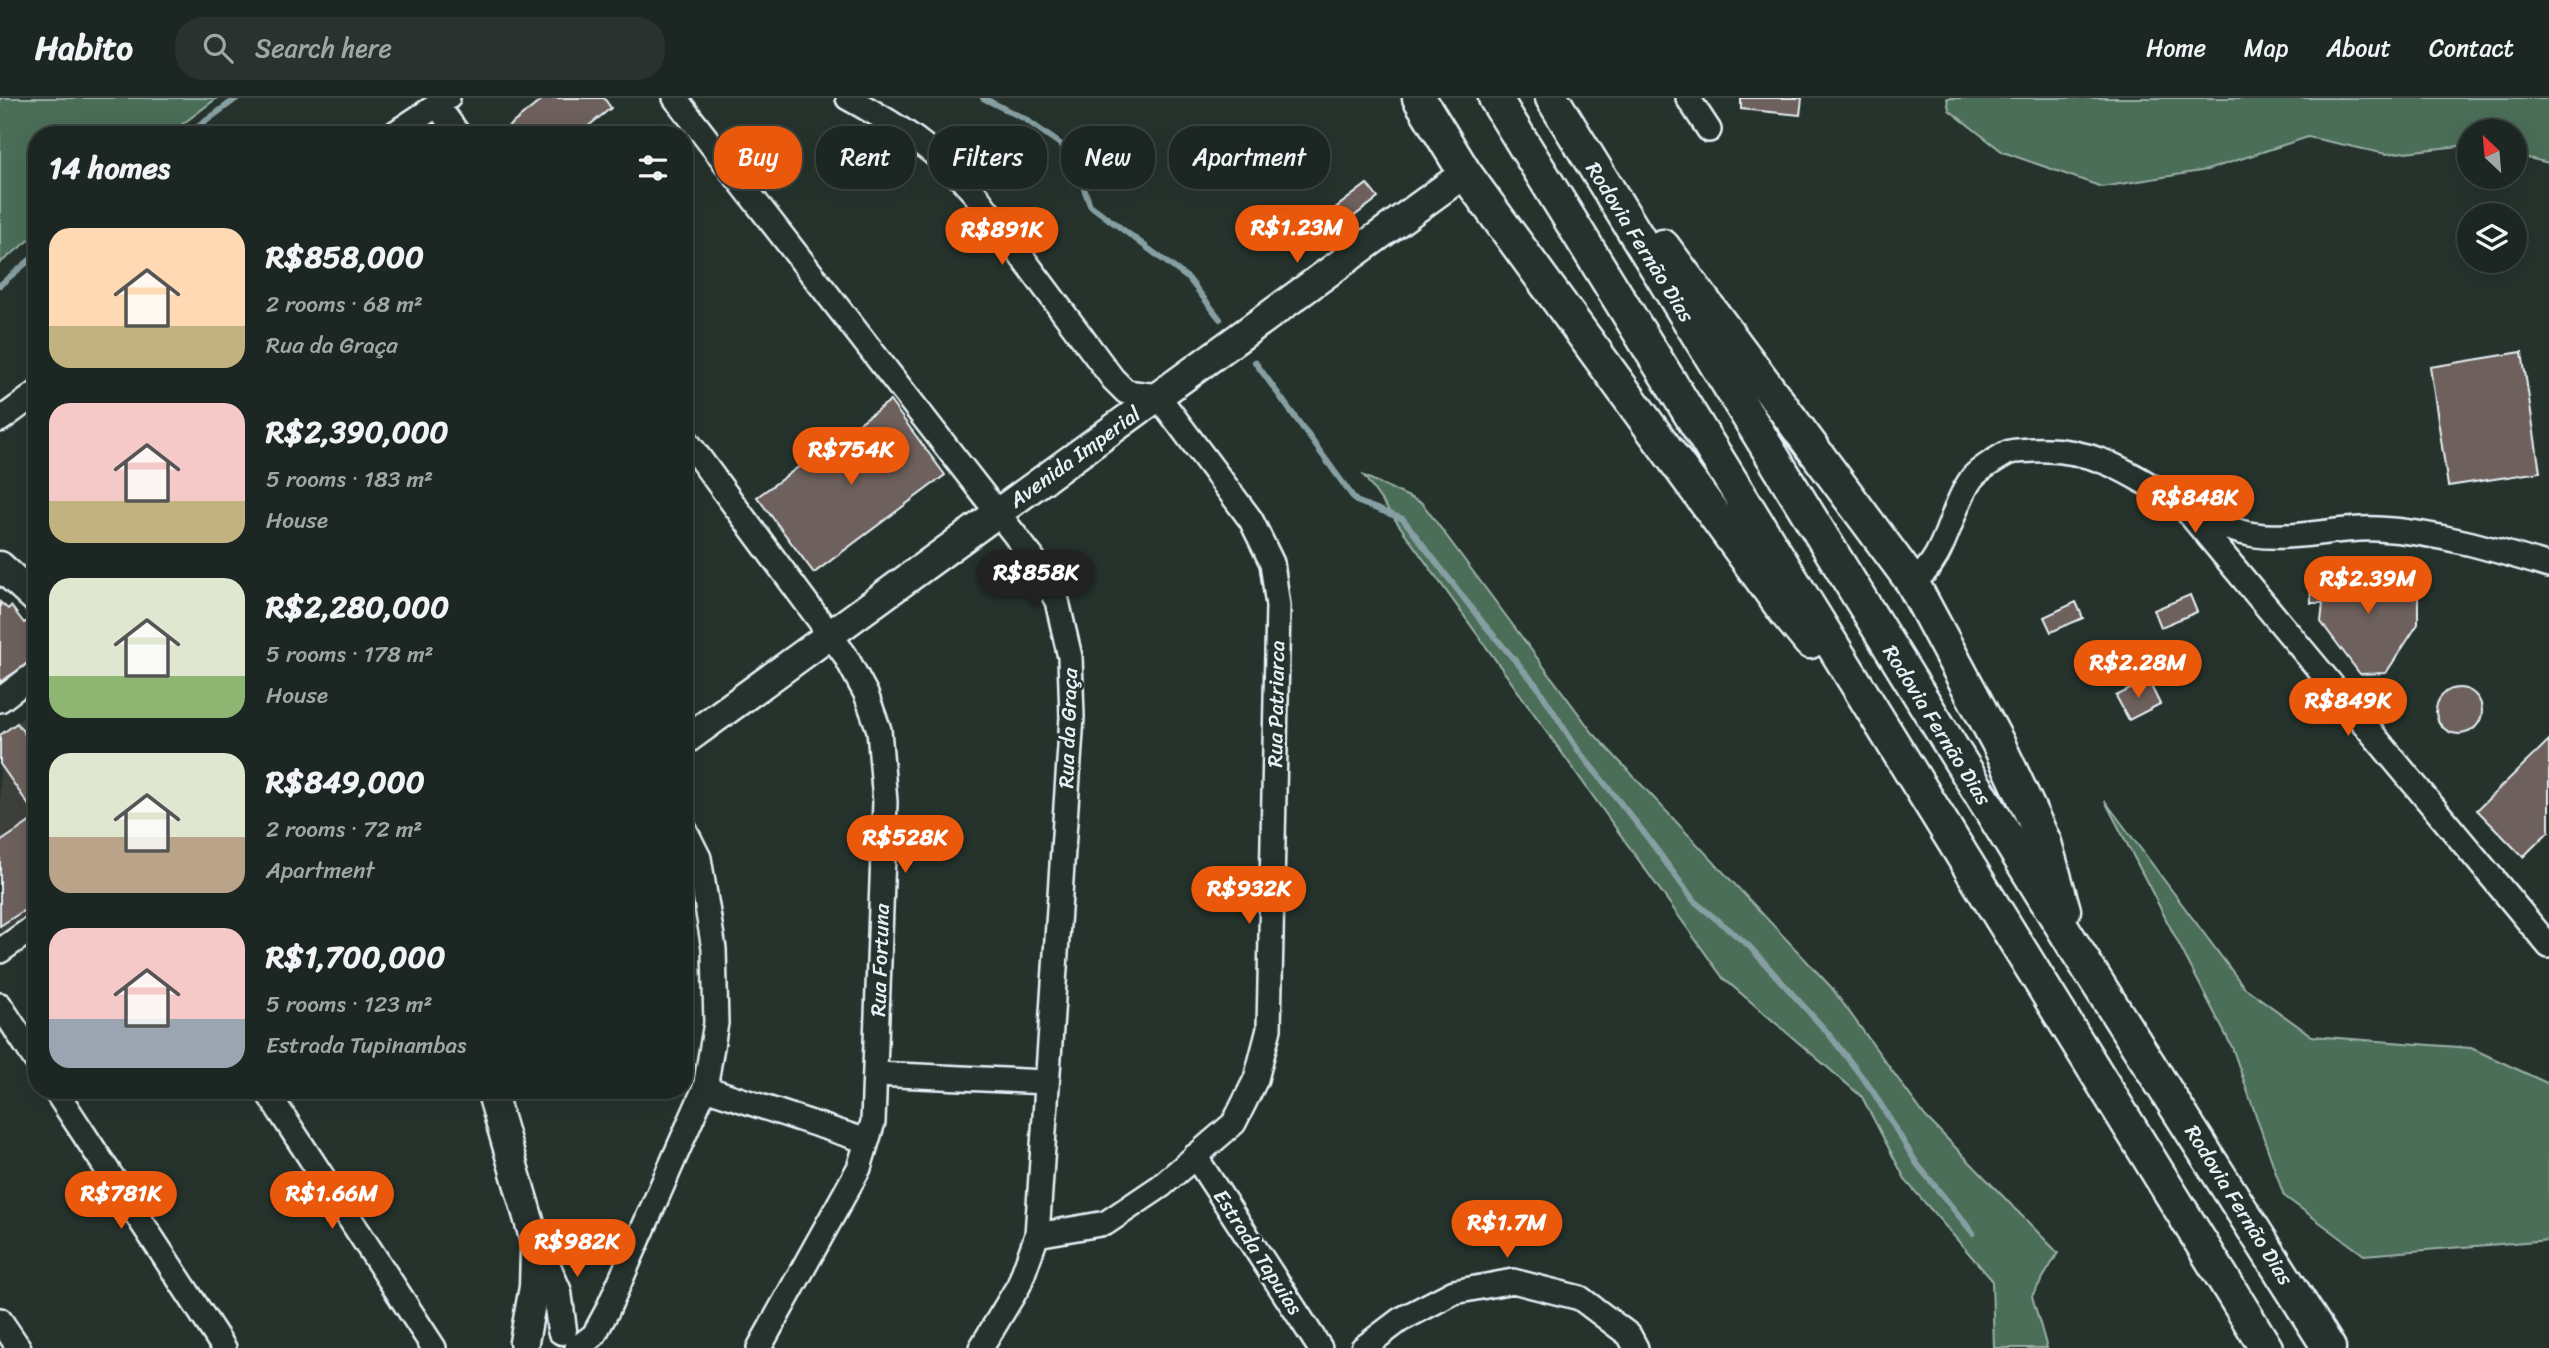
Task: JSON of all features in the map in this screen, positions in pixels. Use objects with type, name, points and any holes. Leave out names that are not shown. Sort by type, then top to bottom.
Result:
[{"type":"highway","points":[[1419,98],[1465,173],[1786,613],[1880,725]]},
{"type":"highway","points":[[1495,98],[2266,1348]]},
{"type":"highway","points":[[1555,103],[1727,328],[1913,582],[1998,743],[2045,843],[2074,946]]},
{"type":"highway","name":"Rodovia Fernão Dias","points":[[1555,103],[2074,946],[2329,1348]]},
{"type":"main road","name":"Avenida Imperial","points":[[693,734],[1465,173]]},
{"type":"main road","points":[[0,566],[28,592]]},
{"type":"main road","points":[[494,1099],[536,1241],[556,1292],[568,1340],[538,1332],[523,1345]]},
{"type":"main road","points":[[523,1345],[534,1287],[536,1241]]},
{"type":"street","name":"Rua da Graça","points":[[675,98],[1032,557],[1057,601],[1070,656],[1072,718],[1037,1235]]},
{"type":"street","points":[[848,98],[921,140],[950,165],[975,194],[1113,379],[1126,392],[1158,397]]},
{"type":"street","points":[[1688,98],[1709,130]]},
{"type":"street","points":[[406,126],[443,101],[455,126]]},
{"type":"street","name":"Rua Patriarca","points":[[1037,1235],[1106,1223],[1161,1186],[1234,1123],[1256,1079],[1269,1029],[1278,606],[1272,563],[1251,520],[1158,397]]},
{"type":"street","points":[[0,420],[28,400]]},
{"type":"street","name":"Rua Fortuna","points":[[693,449],[832,634],[866,694],[879,730],[885,802],[873,1122],[859,1168],[759,1348]]},
{"type":"street","points":[[1913,582],[1923,575],[1937,555],[1973,476],[2009,452],[2059,449],[2116,464],[2180,503],[2232,529],[2265,536],[2376,529],[2398,531],[2480,545],[2549,566]]},
{"type":"street","points":[[2180,503],[2549,946]]},
{"type":"street","points":[[0,700],[28,679]]},
{"type":"street","points":[[568,1340],[607,1311],[705,1088],[716,1023],[714,949],[699,858],[693,846]]},
{"type":"street","points":[[0,951],[28,931]]},
{"type":"street","points":[[0,1005],[28,1048]]},
{"type":"street","points":[[876,1074],[1047,1082]]},
{"type":"street","points":[[705,1088],[867,1141]]},
{"type":"street","points":[[61,1099],[224,1348]]},
{"type":"street","points":[[272,1099],[434,1348]]},
{"type":"street","name":"Estrada Tapuias","points":[[1195,1156],[1320,1348]]},
{"type":"street","points":[[981,1348],[1019,1285],[1037,1235]]},
{"type":"street","points":[[1363,1348],[1399,1320],[1454,1292],[1513,1281],[1580,1298],[1629,1335],[1636,1348]]},
{"type":"street","points":[[0,1320],[19,1348]]},
{"type":"shaded area","points":[[28,714],[28,926],[0,946],[0,734]]},
{"type":"green space","points":[[0,98],[217,98],[180,126],[28,126],[28,241],[0,263]]},
{"type":"green space","points":[[1947,98],[2549,98],[2549,163],[2527,158],[2527,119],[2457,119],[2457,146],[2386,154],[2308,137],[2207,170],[2102,187],[2003,152],[1949,110]]},
{"type":"green space","points":[[1364,476],[1422,503],[1593,733],[1831,987],[1925,1116],[2058,1253],[2032,1296],[2047,1348],[1994,1348],[1992,1280],[1906,1181],[1862,1097],[1723,978]]},
{"type":"green space","points":[[2105,801],[2244,987],[2312,1036],[2471,1048],[2549,1084],[2549,1240],[2364,1255],[2284,1196],[2232,1047]]},
{"type":"building","points":[[544,98],[604,98],[611,108],[588,126],[509,126]]},
{"type":"building","points":[[1741,98],[1802,98],[1800,115],[1741,109]]},
{"type":"building","points":[[1367,184],[1378,198],[1345,223],[1334,209]]},
{"type":"building","points":[[2522,352],[2540,472],[2448,486],[2430,367]]},
{"type":"building","points":[[890,401],[945,475],[814,573],[757,497]]},
{"type":"building","points":[[2310,576],[2418,576],[2418,624],[2386,673],[2360,674],[2321,622],[2323,603],[2311,603]]},
{"type":"building","points":[[2190,595],[2197,612],[2161,627],[2154,610]]},
{"type":"building","points":[[0,602],[8,609],[11,606],[24,623],[28,621],[28,664],[0,682]]},
{"type":"building","points":[[2076,602],[2083,618],[2051,632],[2044,617]]},
{"type":"building","points":[[2148,680],[2160,704],[2129,720],[2116,696]]},
{"type":"building","points":[[2459,688],[2475,695],[2482,711],[2475,727],[2459,734],[2443,727],[2436,711],[2443,695]]},
{"type":"building","points":[[17,723],[28,738],[28,804],[0,764],[0,735]]},
{"type":"building","points":[[2549,740],[2549,831],[2523,857],[2477,810]]},
{"type":"building","points":[[28,823],[28,908],[0,926],[0,842]]},
{"type":"waterway","points":[[199,126],[237,98]]},
{"type":"waterway","points":[[983,98],[1025,119],[1070,151],[1090,205],[1189,279],[1220,319]]},
{"type":"waterway","points":[[0,285],[28,262]]},
{"type":"waterway","points":[[1255,362],[1356,501],[1403,519],[1483,623],[1537,686],[1578,750],[1694,901],[1749,946],[1828,1033],[1872,1090],[1917,1164],[1973,1233]]}]
